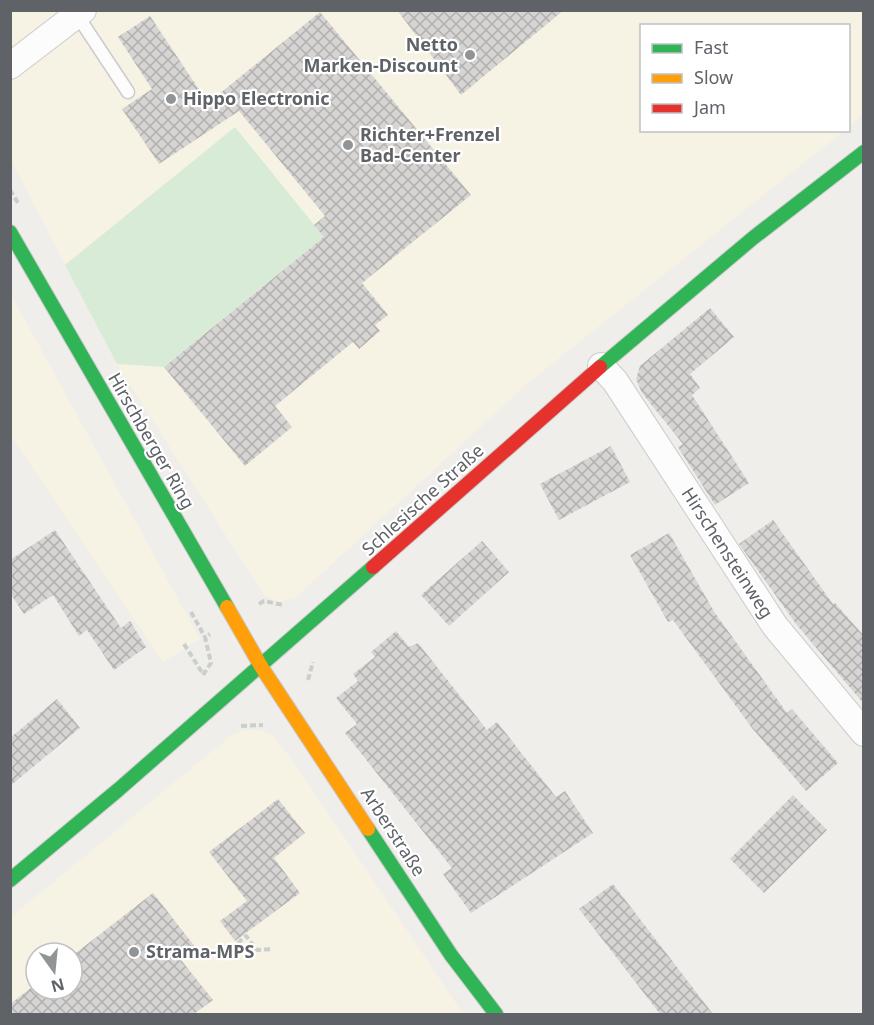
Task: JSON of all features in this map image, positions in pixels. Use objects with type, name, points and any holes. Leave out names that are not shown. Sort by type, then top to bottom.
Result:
[{"type":"street","points":[[10,66],[80,13]]},
{"type":"street","name":"Schlesische Straße","points":[[10,880],[262,668],[601,366],[716,267],[864,152]]},
{"type":"street","name":"Hirschberger Ring","points":[[10,232],[262,668]]},
{"type":"street","name":"Hirschensteinweg","points":[[601,366],[615,381],[776,626],[864,733]]},
{"type":"street","name":"Arberstraße","points":[[262,668],[451,955],[496,1014]]},
{"type":"lane","points":[[80,13],[128,92]]},
{"type":"path","points":[[184,644],[203,674]]},
{"type":"path","points":[[224,955],[246,936],[257,950],[273,949]]},
{"type":"shaded area","points":[[11,11],[863,11],[863,115],[850,126],[850,24],[640,24],[640,132],[843,132],[529,382],[295,598],[278,602],[264,595],[117,364],[11,160]]},
{"type":"shaded area","points":[[10,293],[200,639],[163,662],[11,436]]},
{"type":"shaded area","points":[[243,730],[258,730],[272,735],[296,765],[463,1014],[11,1014],[11,917],[232,735]]},
{"type":"green space","points":[[235,127],[324,237],[164,367],[117,364],[65,265]]},
{"type":"building","name":"Netto Marken-Discount","points":[[397,10],[564,10],[461,95]]},
{"type":"building","points":[[320,12],[471,195],[362,283],[388,315],[375,325],[380,331],[359,349],[353,342],[275,406],[292,427],[245,466],[164,367],[324,237],[314,225],[325,216],[239,111],[159,164],[122,109],[152,89],[118,37],[150,16],[208,103]]},
{"type":"building","points":[[710,308],[734,337],[690,374],[700,388],[692,395],[749,483],[715,505],[678,447],[683,444],[642,393],[636,379],[640,366]]},
{"type":"building","points":[[611,446],[630,482],[559,520],[540,484]]},
{"type":"building","points":[[773,520],[833,604],[835,603],[864,636],[864,704],[796,624],[739,544]]},
{"type":"building","points":[[55,530],[121,628],[130,621],[146,647],[114,670],[87,630],[79,636],[53,595],[24,614],[10,593],[10,560]]},
{"type":"building","points":[[669,533],[715,613],[787,713],[792,709],[838,763],[806,791],[752,728],[673,620],[668,622],[630,555]]},
{"type":"building","points":[[482,541],[509,572],[449,626],[421,595]]},
{"type":"building","points":[[396,631],[409,647],[418,643],[487,730],[497,722],[556,797],[565,791],[593,833],[471,913],[443,874],[452,868],[345,733],[357,724],[336,698],[358,681],[353,674],[375,657],[371,652]]},
{"type":"building","points":[[57,699],[80,728],[10,786],[10,738]]},
{"type":"building","points":[[793,795],[827,830],[764,893],[730,859]]},
{"type":"building","points":[[278,799],[305,833],[274,858],[300,893],[235,941],[220,921],[247,901],[209,852]]},
{"type":"building","points":[[613,884],[713,1014],[660,1014],[579,909]]},
{"type":"building","name":"Strama-MPS","points":[[153,893],[196,948],[181,960],[213,1000],[194,1014],[10,1014],[10,1004],[24,993],[24,1001],[84,1001],[84,947]]},
{"type":"traffic: fast","points":[[600,367],[753,238],[864,152]]},
{"type":"traffic: fast","points":[[10,232],[227,607]]},
{"type":"traffic: fast","points":[[10,880],[118,790],[373,567]]},
{"type":"traffic: fast","points":[[368,829],[451,955],[496,1014]]},
{"type":"traffic: slow","points":[[227,607],[262,668],[368,829]]},
{"type":"traffic: jam","points":[[373,567],[600,367]]},
{"type":"place","name":"Netto Marken-Discount","points":[[470,55]]},
{"type":"place","name":"Hippo Electronic","points":[[171,99]]},
{"type":"place","name":"Richter+Frenzel Bad-Center","points":[[348,145]]},
{"type":"place","name":"Strama-MPS","points":[[134,952]]}]
